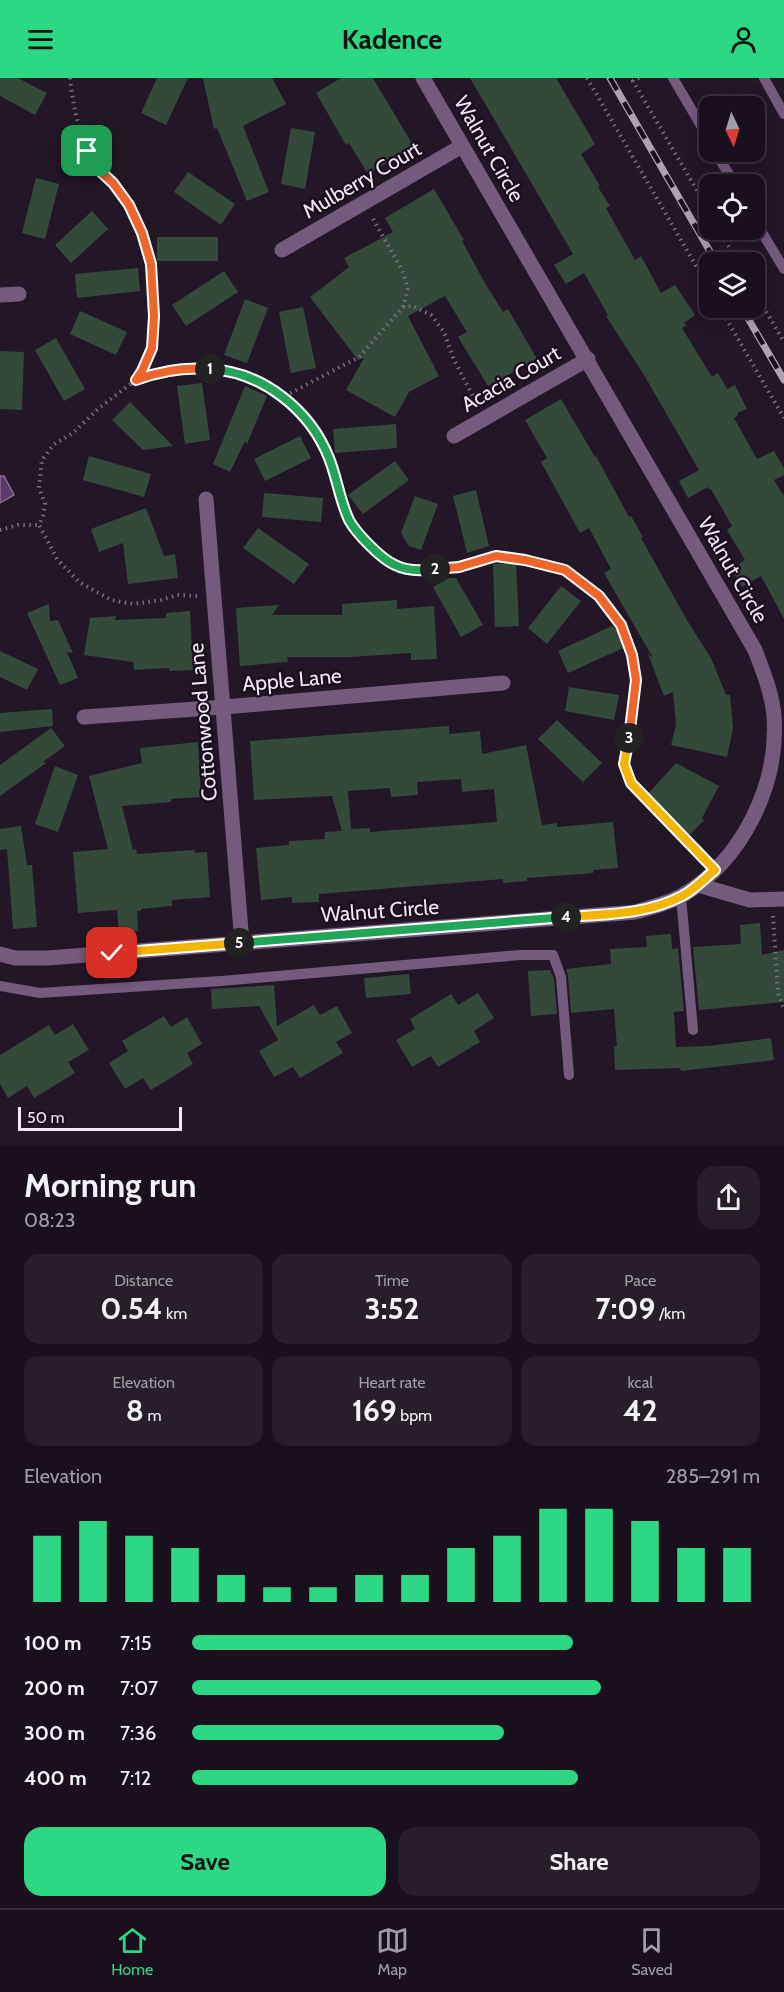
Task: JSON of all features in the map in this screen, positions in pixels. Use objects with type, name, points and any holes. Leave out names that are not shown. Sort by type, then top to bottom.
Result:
[{"type":"street","name":"Walnut Circle","points":[[0,954],[15,958],[48,958],[636,912],[681,897],[715,870],[728,857],[760,802],[770,776],[774,715],[769,686],[755,650],[423,78]]},
{"type":"street","name":"Mulberry Court","points":[[282,250],[462,146]]},
{"type":"street","points":[[0,295],[19,294]]},
{"type":"street","name":"Acacia Court","points":[[454,436],[588,359]]},
{"type":"street","name":"Cottonwood Lane","points":[[206,499],[242,943]]},
{"type":"street","name":"Apple Lane","points":[[84,717],[503,683]]},
{"type":"street","points":[[698,885],[750,900],[778,899]]},
{"type":"lane","points":[[672,78],[699,123]]},
{"type":"lane","points":[[764,78],[784,114]]},
{"type":"lane","points":[[765,237],[784,269]]},
{"type":"lane","points":[[681,897],[693,1030]]},
{"type":"lane","points":[[0,986],[40,993],[221,981],[520,955],[553,955],[561,977],[569,1075]]},
{"type":"path","points":[[70,78],[75,114],[87,151],[99,170],[113,183],[129,205],[142,233],[151,264],[154,316],[152,348],[136,380]]},
{"type":"path","points":[[587,78],[699,271]]},
{"type":"path","points":[[639,78],[633,81],[699,194]]},
{"type":"path","points":[[285,396],[359,357],[403,307],[408,288],[402,270],[364,203]]},
{"type":"path","points":[[403,307],[413,306],[431,315],[444,332],[454,360],[485,418]]},
{"type":"path","points":[[765,310],[784,342]]},
{"type":"path","points":[[726,318],[784,418]]},
{"type":"path","points":[[39,525],[45,503],[39,488],[42,460],[53,445],[73,434],[99,408],[136,380],[188,367],[220,369],[256,381],[285,396],[312,426],[329,458],[350,521],[369,544],[394,565],[419,571],[459,567],[496,556],[525,560],[565,570],[599,596],[621,625],[632,655],[636,680],[624,764],[631,783],[715,870]]},
{"type":"path","points":[[0,530],[18,525],[39,525]]},
{"type":"path","points":[[39,525],[57,559],[79,582],[111,600],[133,604],[177,595],[214,598]]},
{"type":"path","points":[[778,899],[778,993],[784,1010]]},
{"type":"shaded area","points":[[0,476],[4,476],[14,495],[0,503]]},
{"type":"building","points":[[0,78],[18,78],[47,93],[35,115],[0,96]]},
{"type":"building","points":[[157,78],[188,78],[166,125],[141,113]]},
{"type":"building","points":[[203,78],[272,78],[286,104],[243,126],[269,192],[247,201],[217,128],[214,129]]},
{"type":"building","points":[[341,78],[373,78],[414,147],[368,174],[349,143],[346,145],[316,93]]},
{"type":"building","points":[[470,78],[556,78],[595,144],[581,154],[600,186],[598,187],[610,206],[606,208],[635,260],[641,256],[661,293],[675,285],[695,315],[684,323],[686,326],[682,328],[712,377],[718,373],[727,389],[735,385],[747,409],[737,413],[738,415],[734,418],[757,459],[774,451],[784,468],[784,475],[774,480],[784,496],[784,619],[761,576],[742,587],[731,569],[745,560],[727,530],[732,526],[711,489],[708,487],[688,498],[679,481],[699,470],[644,375],[606,316],[608,315],[584,273],[566,284],[554,265],[573,254]]},
{"type":"building","points":[[291,128],[315,132],[305,189],[281,184]]},
{"type":"building","points":[[188,172],[235,204],[221,225],[174,192]]},
{"type":"building","points":[[36,178],[59,184],[45,239],[22,233]]},
{"type":"building","points":[[434,189],[464,240],[462,241],[486,285],[503,312],[508,309],[537,359],[488,386],[458,337],[467,332],[445,296],[408,316],[439,376],[409,392],[395,417],[346,390],[364,358],[358,360],[310,297],[349,267],[344,258],[393,232],[385,218]]},
{"type":"building","points":[[92,211],[108,229],[71,263],[55,245]]},
{"type":"building","points":[[157,237],[218,237],[218,261],[157,261]]},
{"type":"building","points":[[138,268],[140,291],[77,298],[75,274]]},
{"type":"building","points":[[224,271],[238,292],[186,326],[172,305]]},
{"type":"building","points":[[245,299],[268,308],[247,363],[224,355]]},
{"type":"building","points":[[303,307],[316,368],[291,373],[279,312]]},
{"type":"building","points":[[80,311],[127,332],[116,355],[70,334]]},
{"type":"building","points":[[56,338],[85,389],[64,401],[35,350]]},
{"type":"building","points":[[0,351],[24,352],[22,410],[0,409]]},
{"type":"building","points":[[202,383],[210,440],[185,444],[177,386]]},
{"type":"building","points":[[245,386],[267,396],[247,444],[245,441],[230,472],[213,464]]},
{"type":"building","points":[[561,399],[596,456],[629,517],[631,516],[688,622],[711,658],[726,695],[730,695],[733,728],[727,757],[671,745],[676,725],[673,692],[664,696],[648,654],[653,658],[604,573],[611,569],[589,528],[580,533],[541,462],[547,458],[525,420]]},
{"type":"building","points":[[130,402],[173,446],[143,450],[112,420]]},
{"type":"building","points":[[396,424],[397,448],[335,453],[333,429]]},
{"type":"building","points":[[300,436],[311,458],[265,481],[254,459]]},
{"type":"building","points":[[89,456],[151,474],[144,497],[83,480]]},
{"type":"building","points":[[395,461],[409,480],[363,514],[348,495]]},
{"type":"building","points":[[476,490],[489,546],[467,553],[453,496]]},
{"type":"building","points":[[264,493],[323,498],[321,522],[262,517]]},
{"type":"building","points":[[415,496],[438,504],[421,550],[409,546],[401,533]]},
{"type":"building","points":[[146,508],[164,556],[175,554],[178,578],[128,584],[123,543],[99,552],[91,529]]},
{"type":"building","points":[[258,528],[309,564],[294,584],[243,548]]},
{"type":"building","points":[[516,563],[519,626],[495,627],[493,564]]},
{"type":"building","points":[[449,578],[456,578],[483,625],[461,637],[433,587]]},
{"type":"building","points":[[561,586],[581,601],[547,644],[528,628]]},
{"type":"building","points":[[397,600],[397,609],[434,606],[437,659],[411,660],[411,653],[351,657],[287,657],[288,662],[240,666],[236,608],[279,605],[272,615],[342,615],[342,604]]},
{"type":"building","points":[[49,604],[50,621],[58,620],[73,653],[67,652],[78,678],[60,685],[27,613]]},
{"type":"building","points":[[190,611],[193,670],[169,671],[169,668],[134,670],[133,662],[84,655],[90,618],[116,616],[115,620],[166,618],[166,613]]},
{"type":"building","points":[[612,626],[634,643],[568,673],[558,651]]},
{"type":"building","points":[[0,651],[38,669],[27,690],[0,677]]},
{"type":"building","points":[[569,687],[619,695],[614,720],[565,711]]},
{"type":"building","points":[[52,709],[53,726],[0,732],[0,713]]},
{"type":"building","points":[[557,720],[602,763],[583,782],[538,739]]},
{"type":"building","points":[[449,726],[449,734],[480,731],[482,754],[526,745],[542,825],[557,823],[557,827],[613,822],[618,868],[593,870],[593,873],[527,878],[527,881],[503,883],[503,879],[319,894],[319,902],[292,903],[292,897],[261,900],[256,848],[289,845],[289,841],[325,839],[325,832],[342,831],[332,796],[254,800],[250,741]],"holes":[[[461,779],[462,792],[494,789],[497,822],[370,832],[370,828],[351,829],[348,791],[390,788],[391,797],[418,795],[417,782]]]},
{"type":"building","points":[[51,728],[65,746],[43,762],[46,763],[0,796],[0,765]]},
{"type":"building","points":[[198,742],[201,797],[122,806],[133,850],[136,849],[137,854],[194,850],[195,853],[207,852],[210,897],[172,900],[172,906],[141,909],[137,911],[138,931],[119,932],[117,910],[78,913],[73,852],[108,849],[89,776],[142,763],[140,748]]},
{"type":"building","points":[[676,763],[719,786],[702,818],[704,820],[690,835],[647,795]]},
{"type":"building","points":[[55,766],[78,775],[58,832],[35,824]]},
{"type":"building","points":[[21,826],[27,865],[32,865],[37,927],[13,929],[7,849],[0,850],[0,829]]},
{"type":"building","points":[[760,923],[762,955],[784,950],[784,1002],[699,1010],[693,947],[741,944],[740,925]]},
{"type":"building","points":[[671,934],[672,949],[678,948],[684,1011],[674,1012],[676,1047],[709,1046],[771,1038],[774,1060],[681,1071],[680,1068],[615,1070],[614,1046],[617,1046],[614,1009],[571,1013],[566,969],[611,964],[610,949],[647,947],[646,936]]},
{"type":"building","points":[[550,970],[554,979],[557,1014],[531,1016],[528,971]]},
{"type":"building","points":[[409,974],[411,994],[366,998],[364,978]]},
{"type":"building","points":[[274,985],[277,1026],[314,1005],[320,1015],[337,1006],[352,1033],[336,1042],[343,1053],[300,1078],[293,1067],[274,1077],[259,1051],[278,1040],[259,1006],[212,1009],[211,989]]},
{"type":"building","points":[[478,993],[494,1018],[474,1031],[480,1042],[438,1067],[431,1056],[412,1067],[396,1040],[415,1029],[410,1019],[451,994],[458,1005]]},
{"type":"building","points":[[164,1016],[171,1027],[187,1017],[202,1044],[187,1053],[193,1064],[151,1090],[143,1078],[125,1089],[109,1063],[128,1051],[122,1041]]},
{"type":"building","points":[[73,1024],[89,1050],[68,1062],[75,1073],[34,1098],[27,1086],[8,1098],[0,1084],[0,1055],[49,1025],[55,1035]]},
{"type":"railway","points":[[610,78],[710,252]]},
{"type":"railway","points":[[748,318],[784,380]]},
{"type":"route","points":[[87,151],[99,170],[113,183],[129,205],[142,233],[151,264],[154,316],[152,348],[136,380],[188,367],[220,369],[256,381],[285,396],[312,426],[329,458],[350,521],[369,544],[394,565],[419,571],[459,567],[496,556],[525,560],[565,570],[599,596],[621,625],[632,655],[636,680],[624,764],[631,783],[641,796],[715,870],[681,897],[636,912],[112,953]]}]
